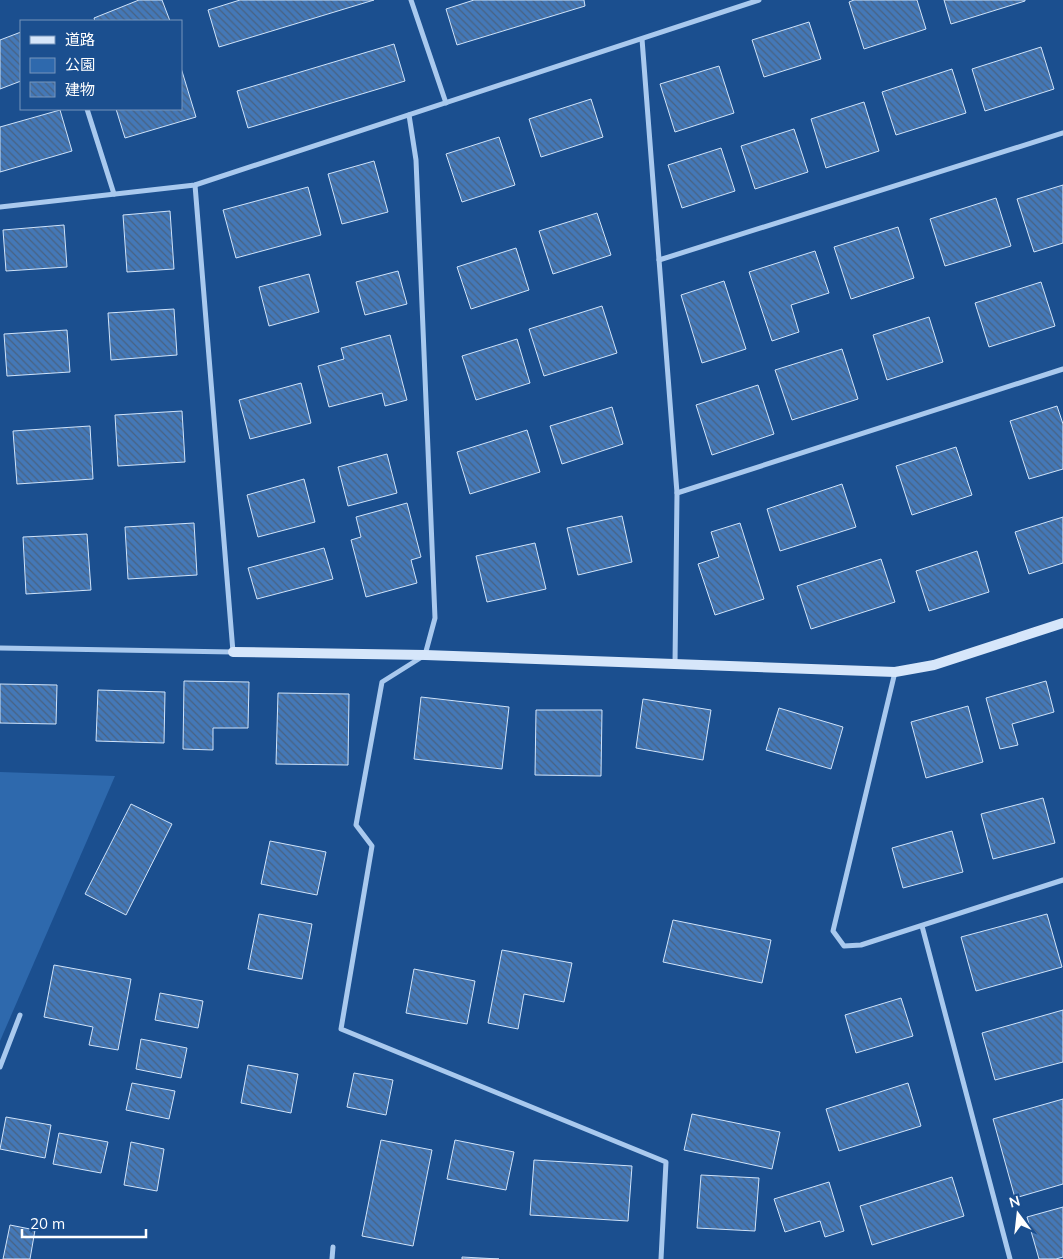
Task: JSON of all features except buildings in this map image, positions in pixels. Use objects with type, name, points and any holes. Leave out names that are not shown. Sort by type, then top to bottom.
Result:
[{"type":"street","points":[[411,0],[446,103]]},
{"type":"street","points":[[0,207],[195,185],[759,0]]},
{"type":"street","points":[[642,38],[677,493],[675,664]]},
{"type":"street","points":[[86,110],[114,194]]},
{"type":"street","points":[[408,115],[416,160],[435,618],[425,655],[382,682],[356,825],[372,846],[341,1029],[666,1162],[661,1259]]},
{"type":"street","points":[[659,260],[1063,133]]},
{"type":"street","points":[[195,185],[233,652]]},
{"type":"street","points":[[677,493],[1063,369]]},
{"type":"street","points":[[0,648],[425,655],[895,672],[934,665],[1063,623]]},
{"type":"street","points":[[895,672],[833,931],[844,946],[861,946],[1063,880]]},
{"type":"street","points":[[922,926],[1010,1259]]},
{"type":"street","points":[[0,1067],[20,1015]]},
{"type":"street","points":[[332,1259],[333,1247]]},
{"type":"green space","points":[[0,772],[115,776],[0,1041]]}]
